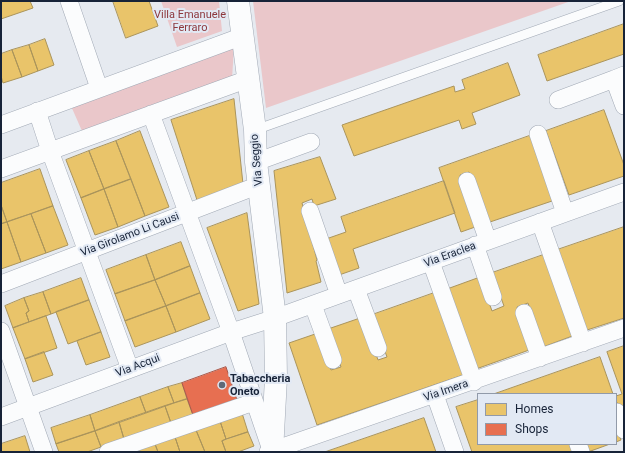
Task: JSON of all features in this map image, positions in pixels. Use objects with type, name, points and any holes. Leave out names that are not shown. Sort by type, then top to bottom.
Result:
[{"type":"street","points":[[68,1],[100,88]]},
{"type":"street","name":"Via Seggio","points":[[238,1],[255,130],[256,162],[275,318],[276,378],[271,452]]},
{"type":"street","points":[[1,124],[242,36]]},
{"type":"street","points":[[558,100],[619,77],[624,106]]},
{"type":"street","points":[[1,169],[248,79]]},
{"type":"street","points":[[37,111],[50,151],[130,369]]},
{"type":"street","points":[[151,114],[231,332],[271,452]]},
{"type":"street","points":[[538,134],[565,213]]},
{"type":"street","points":[[256,162],[311,142]]},
{"type":"street","points":[[467,182],[493,297]]},
{"type":"street","name":"Via Girolamo Li Causi","points":[[1,284],[259,185]]},
{"type":"street","name":"Via Eraclea","points":[[275,318],[624,192]]},
{"type":"street","points":[[310,211],[339,295]]},
{"type":"street","points":[[540,222],[583,343]]},
{"type":"street","points":[[431,262],[474,382]]},
{"type":"street","points":[[356,289],[378,348]]},
{"type":"street","points":[[312,305],[333,360]]},
{"type":"street","points":[[524,313],[540,358]]},
{"type":"street","name":"Via Acqui","points":[[1,418],[231,332],[275,318]]},
{"type":"street","name":"Via Imera","points":[[271,452],[474,382],[624,328]]},
{"type":"street","points":[[1,331],[44,452]]},
{"type":"street","points":[[435,395],[455,452]]},
{"type":"street","points":[[108,452],[254,402]]},
{"type":"street","points":[[617,412],[624,430]]},
{"type":"lane","points":[[255,130],[619,1]]},
{"type":"green space","name":"Villa Emanuele Ferraro","points":[[161,1],[219,1],[222,31],[177,47]]},
{"type":"green space","points":[[253,1],[571,1],[266,108]]},
{"type":"green space","points":[[234,47],[232,79],[82,131],[71,106]]},
{"type":"building: Homes","points":[[1,1],[30,1],[33,8],[1,19]]},
{"type":"building: Homes","points":[[113,1],[149,1],[158,26],[126,38]]},
{"type":"building: Homes","points":[[624,24],[624,54],[547,81],[538,55]]},
{"type":"building: Homes","points":[[45,39],[54,65],[38,71],[29,45]]},
{"type":"building: Homes","points":[[29,45],[38,71],[22,77],[12,50]]},
{"type":"building: Homes","points":[[12,50],[22,77],[3,83],[1,76],[1,54]]},
{"type":"building: Homes","points":[[508,63],[520,95],[472,113],[476,124],[462,129],[459,120],[354,156],[342,125],[454,86],[455,92],[465,89],[462,80]]},
{"type":"building: Homes","points":[[234,99],[243,184],[197,200],[171,120]]},
{"type":"building: Homes","points":[[604,110],[624,165],[624,176],[569,195],[546,131]]},
{"type":"building: Homes","points":[[140,131],[169,207],[145,216],[116,141]]},
{"type":"building: Homes","points":[[532,135],[555,200],[487,223],[469,172],[460,175],[478,226],[461,232],[439,168]]},
{"type":"building: Homes","points":[[116,141],[131,179],[104,189],[89,151]]},
{"type":"building: Homes","points":[[89,151],[104,189],[81,198],[66,160]]},
{"type":"building: Homes","points":[[320,157],[336,199],[314,206],[312,199],[302,203],[317,260],[321,282],[287,293],[274,171]]},
{"type":"building: Homes","points":[[40,169],[53,206],[7,222],[1,205],[1,183]]},
{"type":"building: Homes","points":[[131,179],[145,216],[118,227],[104,189]]},
{"type":"building: Homes","points":[[444,181],[455,213],[353,249],[359,268],[339,275],[326,239],[346,232],[341,217]]},
{"type":"building: Homes","points":[[104,189],[118,227],[95,235],[81,198]]},
{"type":"building: Homes","points":[[1,205],[7,222],[1,224]]},
{"type":"building: Homes","points":[[53,206],[68,245],[46,253],[31,214]]},
{"type":"building: Homes","points":[[247,213],[259,304],[238,311],[207,228]]},
{"type":"building: Homes","points":[[31,214],[46,253],[21,262],[7,222]]},
{"type":"building: Homes","points":[[7,222],[21,262],[1,269],[1,224]]},
{"type":"building: Homes","points":[[624,227],[624,318],[584,331],[557,250]]},
{"type":"building: Homes","points":[[181,242],[190,266],[155,280],[146,255]]},
{"type":"building: Homes","points":[[546,254],[575,335],[543,347],[528,303],[517,307],[532,349],[476,369],[447,289],[480,277],[492,311],[504,306],[492,273]]},
{"type":"building: Homes","points":[[146,255],[155,280],[115,294],[106,270]]},
{"type":"building: Homes","points":[[190,266],[200,293],[166,306],[155,280]]},
{"type":"building: Homes","points":[[81,278],[89,300],[51,314],[43,292]]},
{"type":"building: Homes","points":[[155,280],[166,306],[125,321],[115,294]]},
{"type":"building: Homes","points":[[43,292],[51,314],[29,322],[26,313],[29,311],[24,298]]},
{"type":"building: Homes","points":[[437,292],[466,374],[317,425],[289,343],[318,333],[331,370],[341,367],[328,329],[363,317],[378,360],[387,357],[372,315]]},
{"type":"building: Homes","points":[[200,293],[210,319],[176,332],[166,306]]},
{"type":"building: Homes","points":[[24,298],[29,311],[26,313],[29,322],[13,328],[5,306]]},
{"type":"building: Homes","points":[[89,300],[101,332],[68,344],[56,312]]},
{"type":"building: Homes","points":[[166,306],[176,332],[135,347],[125,321]]},
{"type":"building: Homes","points":[[46,316],[57,348],[25,359],[13,328]]},
{"type":"building: Homes","points":[[101,332],[110,357],[86,365],[77,341]]},
{"type":"building: Homes","points":[[624,346],[624,418],[617,403],[617,396],[622,394],[607,352]]},
{"type":"building: Homes","points":[[44,352],[53,375],[33,382],[25,359]]},
{"type":"building: Homes","points":[[600,357],[613,393],[497,393]]},
{"type":"building: Homes","points":[[182,383],[187,399],[174,403],[168,387]]},
{"type":"building: Homes","points":[[168,387],[174,403],[146,413],[140,397]]},
{"type":"building: Homes","points":[[140,397],[146,413],[95,431],[90,415]]},
{"type":"building: Homes","points":[[187,399],[193,415],[171,423],[165,406]]},
{"type":"building: Homes","points":[[477,400],[477,445],[571,445],[574,452],[472,452],[456,407]]},
{"type":"building: Homes","points":[[165,406],[171,423],[124,439],[119,422]]},
{"type":"building: Homes","points":[[242,413],[248,432],[226,439],[220,421]]},
{"type":"building: Homes","points":[[90,415],[95,431],[56,444],[51,428]]},
{"type":"building: Homes","points":[[424,418],[436,452],[325,452]]},
{"type":"building: Homes","points":[[220,421],[226,439],[222,441],[226,452],[205,452],[196,430]]},
{"type":"building: Homes","points":[[119,422],[124,439],[101,447],[95,431]]},
{"type":"building: Homes","points":[[617,429],[621,440],[617,442]]},
{"type":"building: Homes","points":[[196,430],[205,452],[180,452],[175,437]]},
{"type":"building: Homes","points":[[95,431],[101,447],[87,452],[59,452],[56,444]]},
{"type":"building: Homes","points":[[248,432],[254,446],[238,452],[226,452],[222,441]]},
{"type":"building: Homes","points":[[25,436],[30,452],[1,452],[1,444]]},
{"type":"building: Homes","points":[[175,437],[180,452],[158,452],[155,444]]},
{"type":"building: Homes","points":[[155,444],[158,452],[134,452]]},
{"type":"building: Homes","points":[[584,445],[607,445],[588,452]]},
{"type":"building: Shops","points":[[226,367],[237,400],[193,415],[182,383]]},
{"type":"place","name":"Tabaccheria Oneto","points":[[222,385]]}]
